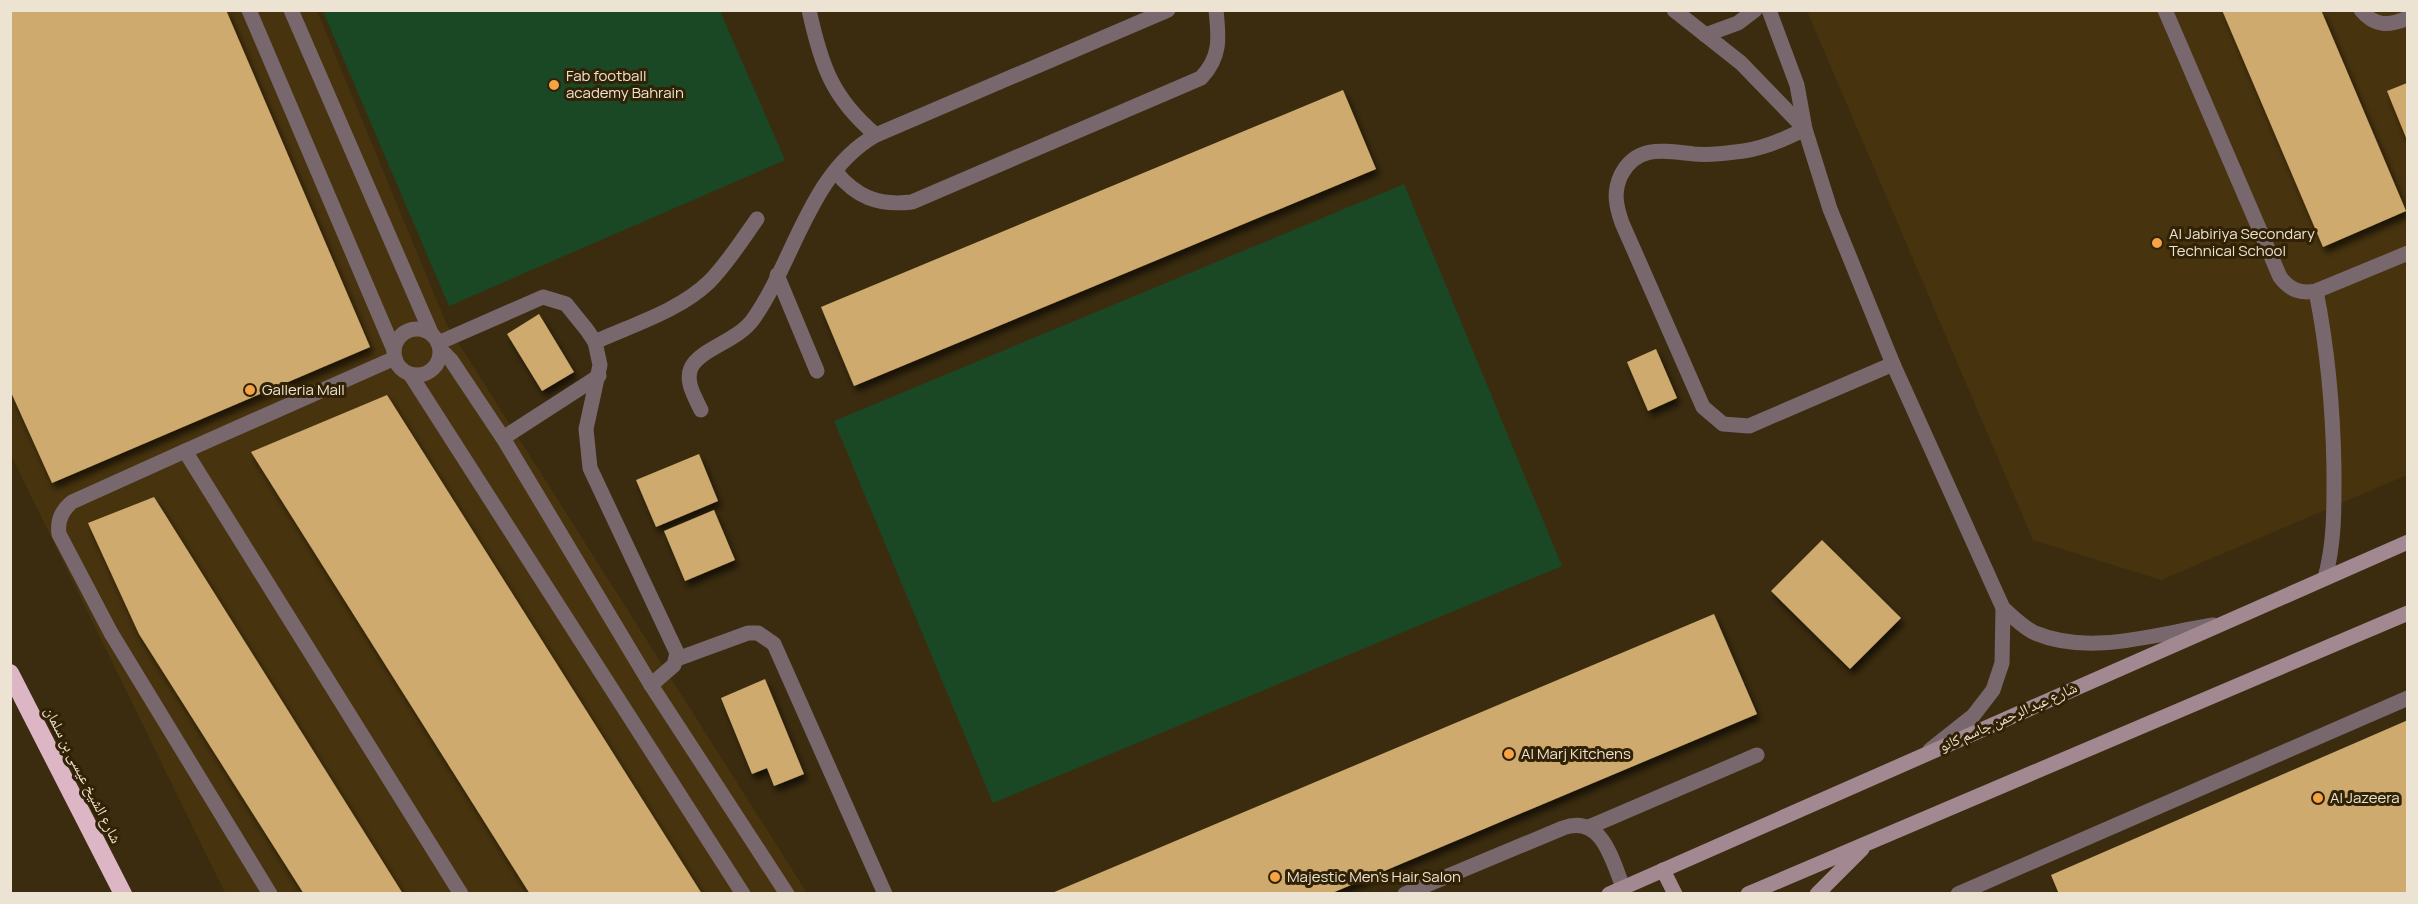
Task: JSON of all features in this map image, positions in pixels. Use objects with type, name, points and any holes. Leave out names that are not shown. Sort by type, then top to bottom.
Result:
[{"type":"highway","name":"شارع الشيخ عيسى بن سلمان","points":[[10,673],[123,894]]},
{"type":"main road","name":"شارع عبد الرحمن جاسم كانو","points":[[1609,894],[1625,890],[1663,870],[1926,753],[2408,542]]},
{"type":"main road","points":[[1748,894],[2408,613]]},
{"type":"main road","points":[[1817,894],[1867,844]]},
{"type":"main road","points":[[1663,870],[1675,894]]},
{"type":"lane","points":[[249,10],[400,368],[410,374],[743,894]]},
{"type":"lane","points":[[291,10],[437,342],[437,364],[425,373],[410,374]]},
{"type":"lane","points":[[809,10],[823,66],[832,86],[852,112],[876,135]]},
{"type":"lane","points":[[701,411],[689,384],[690,369],[697,358],[728,342],[746,328],[777,275],[806,216],[835,171],[851,152],[876,135],[1168,10]]},
{"type":"lane","points":[[835,171],[846,185],[877,202],[894,204],[912,202],[1201,78],[1218,54],[1220,38],[1216,10]]},
{"type":"lane","points":[[1674,10],[1749,70],[1805,129]]},
{"type":"lane","points":[[1706,35],[1730,27],[1755,10]]},
{"type":"lane","points":[[1769,10],[1797,85],[1805,129],[1830,209],[1893,364],[2002,608],[2002,663],[1993,690],[1973,716],[1926,753]]},
{"type":"lane","points":[[2165,10],[2280,277],[2286,285],[2295,291],[2316,291],[2408,253]]},
{"type":"lane","points":[[2361,10],[2368,19],[2377,24],[2387,25],[2408,18]]},
{"type":"lane","points":[[1805,129],[1761,147],[1737,152],[1696,154],[1663,149],[1643,152],[1626,165],[1617,183],[1615,204],[1622,223],[1703,407],[1723,424],[1749,426],[1893,364]]},
{"type":"lane","points":[[595,342],[668,308],[698,291],[710,280],[757,219]]},
{"type":"lane","points":[[777,275],[817,371]]},
{"type":"lane","points":[[2316,291],[2327,348],[2333,406],[2335,522],[2325,578]]},
{"type":"lane","points":[[437,342],[543,297],[566,303],[595,342],[600,364],[586,429],[590,468],[676,647],[674,665],[651,685]]},
{"type":"lane","points":[[270,894],[111,633],[59,534],[60,518],[64,509],[72,502],[394,354],[399,337],[412,329],[426,331],[437,342],[503,438],[651,685],[787,894]]},
{"type":"lane","points":[[503,438],[599,376]]},
{"type":"lane","points":[[185,452],[461,894]]},
{"type":"lane","points":[[2002,608],[2033,632],[2066,643],[2092,644],[2221,624]]},
{"type":"lane","points":[[676,659],[748,633],[758,633],[774,644],[885,894]]},
{"type":"lane","points":[[1958,894],[1982,889],[2408,698]]},
{"type":"lane","points":[[1405,894],[1563,828],[1572,825],[1589,827],[1757,755]]},
{"type":"lane","points":[[1589,827],[1602,837],[1625,890]]},
{"type":"shaded area","name":"Galleria Mall","points":[[11,11],[317,11],[447,325],[807,893],[225,893],[11,455]]},
{"type":"shaded area","name":"Al Jabiriya Secondary Technical School","points":[[1807,11],[2407,11],[2407,475],[2161,580],[2033,540]]},
{"type":"green space","name":"Fab football academy Bahrain","points":[[323,11],[720,11],[785,160],[449,306]]},
{"type":"green space","points":[[1404,184],[1562,566],[993,803],[834,421]]},
{"type":"building","points":[[10,10],[226,10],[370,347],[52,483],[10,390]]},
{"type":"building","points":[[2222,10],[2321,10],[2406,211],[2323,247]]},
{"type":"building","points":[[2407,83],[2407,140],[2387,91]]},
{"type":"building","points":[[1343,90],[1376,169],[854,386],[821,307]]},
{"type":"building","points":[[539,314],[574,372],[542,391],[507,334]]},
{"type":"building","points":[[1656,349],[1677,398],[1648,411],[1627,362]]},
{"type":"building","points":[[387,395],[702,894],[530,894],[251,452]]},
{"type":"building","points":[[699,454],[718,501],[656,527],[636,480]]},
{"type":"building","points":[[154,497],[403,894],[304,894],[139,634],[88,523]]},
{"type":"building","points":[[714,510],[735,560],[685,581],[664,531]]},
{"type":"building","points":[[1822,540],[1901,618],[1850,669],[1771,591]]},
{"type":"building","points":[[1714,614],[1757,714],[1332,893],[1052,893]]},
{"type":"building","points":[[765,679],[804,774],[774,786],[767,768],[752,774],[721,698]]},
{"type":"building","name":"Al Jazeera","points":[[2408,720],[2408,894],[2059,894],[2051,875]]},
{"type":"place","name":"Fab football academy Bahrain","points":[[554,85]]},
{"type":"place","name":"Al Jabiriya Secondary Technical School","points":[[2157,243]]},
{"type":"place","name":"Galleria Mall","points":[[250,390]]},
{"type":"place","name":"Al Marj Kitchens","points":[[1509,754]]},
{"type":"place","name":"Al Jazeera","points":[[2318,798]]},
{"type":"place","name":"Majestic Men's Hair Salon","points":[[1275,877]]}]
